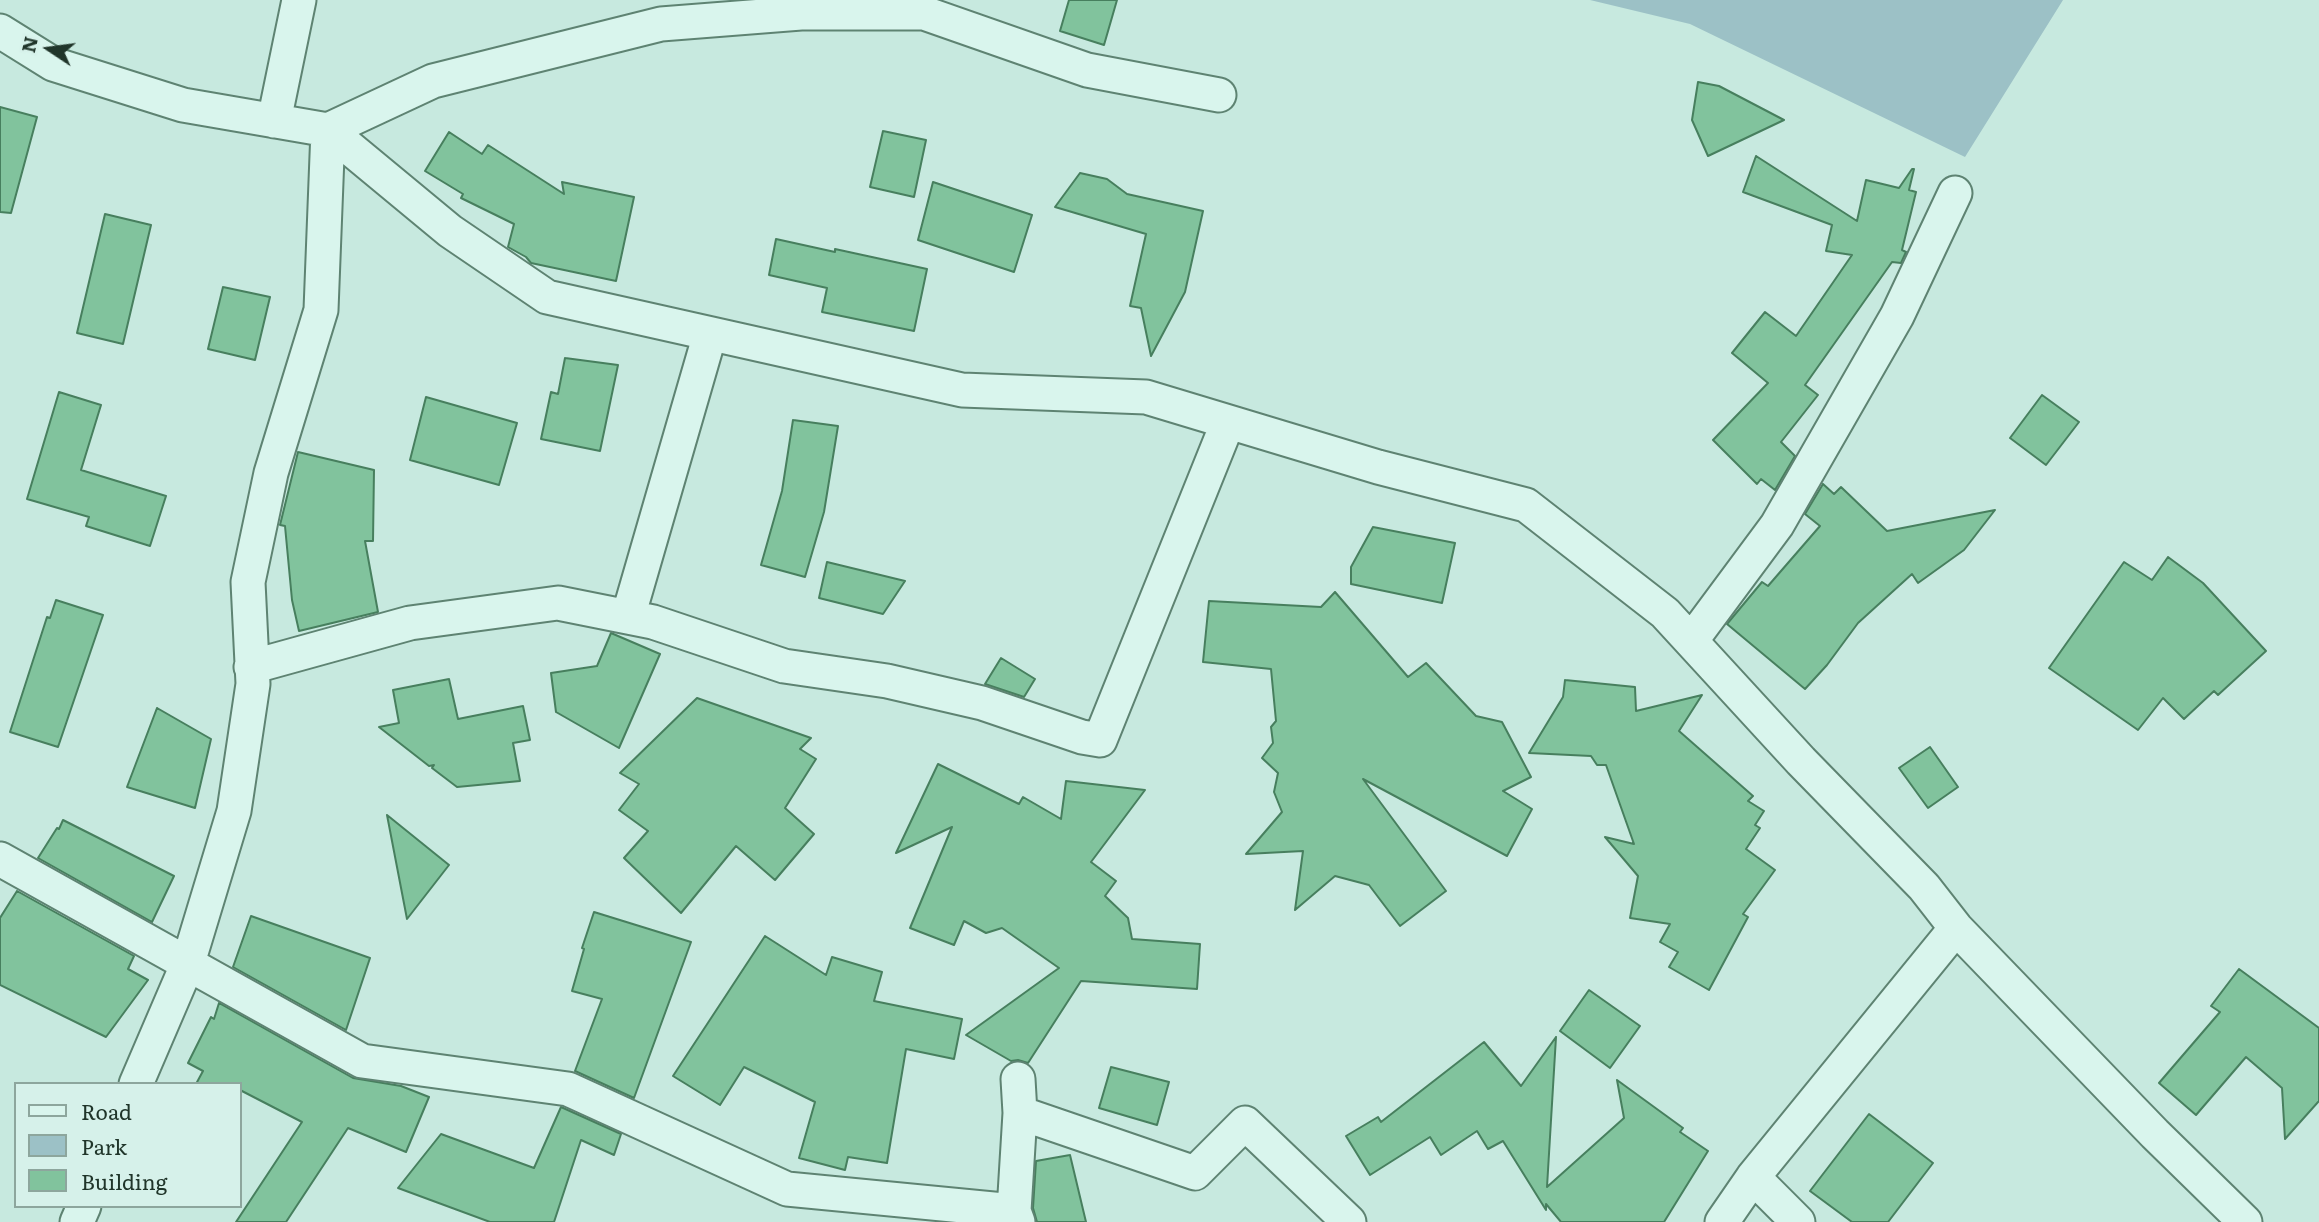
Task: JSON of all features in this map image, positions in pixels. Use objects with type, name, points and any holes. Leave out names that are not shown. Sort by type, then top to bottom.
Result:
[{"type":"street","points":[[274,121],[299,0]]},
{"type":"street","points":[[328,130],[433,81],[661,24],[801,13],[924,13],[1087,71],[1219,95]]},
{"type":"street","points":[[0,30],[53,64],[183,105],[328,130],[450,231],[547,297],[962,390],[1146,397],[1378,467],[1526,505],[1665,613],[1801,761],[1924,887],[1956,928],[2145,1124],[2245,1222]]},
{"type":"street","points":[[137,1082],[188,963],[234,811],[253,684],[248,582],[271,473],[321,310],[328,130]]},
{"type":"street","points":[[1691,641],[1777,525],[1897,316],[1955,193]]},
{"type":"street","points":[[628,617],[710,334]]},
{"type":"street","points":[[251,667],[411,623],[558,603],[653,622],[784,666],[887,681],[982,703],[1082,737],[1100,740],[1228,422]]},
{"type":"street","points":[[0,859],[362,1060],[568,1089],[787,1189],[1016,1217],[1020,1113],[1018,1079]]},
{"type":"street","points":[[1721,1222],[1753,1177],[1956,928]]},
{"type":"street","points":[[1020,1113],[1195,1173],[1245,1124],[1349,1222]]},
{"type":"street","points":[[1753,1177],[1798,1222]]},
{"type":"green space","points":[[1590,0],[2063,0],[1965,157],[1690,24]]},
{"type":"building","points":[[1069,0],[1117,0],[1104,45],[1060,31]]},
{"type":"building","points":[[1698,82],[1719,86],[1784,120],[1708,156],[1692,120]]},
{"type":"building","points":[[0,107],[37,117],[11,213],[0,212]]},
{"type":"building","points":[[883,131],[926,140],[914,197],[870,187]]},
{"type":"building","points":[[449,132],[482,154],[488,145],[564,194],[562,182],[634,197],[616,281],[531,263],[508,247],[514,224],[461,198],[463,194],[425,171]]},
{"type":"building","points":[[1756,156],[1857,221],[1866,180],[1899,188],[1914,169],[1909,190],[1916,192],[1902,250],[1906,252],[1901,263],[1892,262],[1805,385],[1818,395],[1781,442],[1795,456],[1775,490],[1761,479],[1757,484],[1713,440],[1768,383],[1732,353],[1765,312],[1796,336],[1852,255],[1826,251],[1832,225],[1743,192]]},
{"type":"building","points":[[1080,173],[1107,179],[1127,194],[1203,211],[1185,292],[1151,356],[1141,308],[1130,306],[1146,234],[1055,207]]},
{"type":"building","points":[[933,182],[1032,215],[1014,272],[918,240]]},
{"type":"building","points":[[105,214],[151,225],[123,344],[77,333]]},
{"type":"building","points":[[776,239],[927,269],[914,331],[822,312],[827,288],[769,275]]},
{"type":"building","points":[[223,287],[270,297],[255,360],[208,349]]},
{"type":"building","points":[[565,358],[618,365],[600,451],[541,439],[551,392],[558,394]]},
{"type":"building","points":[[59,392],[101,405],[81,470],[166,496],[150,546],[86,526],[89,517],[27,499]]},
{"type":"building","points":[[2042,395],[2079,422],[2046,465],[2010,438]]},
{"type":"building","points":[[426,397],[517,423],[499,485],[410,460]]},
{"type":"building","points":[[793,420],[838,426],[824,512],[805,577],[761,565],[782,491]]},
{"type":"building","points":[[298,452],[374,470],[373,541],[365,541],[378,612],[299,631],[292,600],[285,526],[280,525]]},
{"type":"building","points":[[1823,484],[1834,494],[1841,487],[1887,531],[1995,510],[1964,550],[1918,583],[1912,574],[1858,623],[1827,665],[1805,689],[1727,624],[1762,582],[1768,586],[1820,526],[1805,514]]},
{"type":"building","points":[[1373,527],[1455,543],[1442,603],[1351,584],[1351,567]]},
{"type":"building","points":[[2168,557],[2203,583],[2266,651],[2218,695],[2214,691],[2184,719],[2163,698],[2138,730],[2049,668],[2124,562],[2152,580]]},
{"type":"building","points":[[827,562],[905,581],[883,614],[819,598]]},
{"type":"building","points":[[1335,592],[1408,677],[1426,663],[1476,716],[1502,722],[1531,777],[1503,791],[1532,809],[1507,856],[1363,779],[1446,891],[1400,926],[1369,885],[1335,876],[1295,910],[1303,851],[1246,854],[1282,812],[1274,792],[1278,773],[1262,758],[1273,743],[1271,727],[1276,721],[1271,669],[1203,662],[1209,601],[1321,607]]},
{"type":"building","points":[[56,600],[103,615],[58,747],[10,732],[47,617],[50,618]]},
{"type":"building","points":[[611,633],[660,654],[619,748],[556,712],[551,673],[597,666]]},
{"type":"building","points":[[1001,658],[1035,679],[1024,697],[985,684]]},
{"type":"building","points":[[449,679],[458,719],[523,706],[530,740],[513,743],[520,781],[457,787],[432,768],[434,765],[429,766],[379,727],[399,723],[393,690]]},
{"type":"building","points":[[1565,680],[1635,687],[1636,711],[1702,695],[1679,731],[1753,796],[1748,801],[1764,811],[1755,825],[1760,828],[1746,849],[1775,870],[1743,914],[1748,917],[1709,990],[1669,967],[1678,952],[1660,942],[1670,924],[1630,918],[1638,876],[1605,837],[1634,844],[1606,765],[1597,765],[1591,756],[1529,753],[1563,697]]},
{"type":"building","points":[[697,698],[811,738],[800,749],[816,759],[785,808],[814,834],[775,880],[736,846],[681,913],[624,858],[648,831],[619,810],[639,784],[620,773]]},
{"type":"building","points":[[157,708],[211,739],[195,808],[127,787]]},
{"type":"building","points":[[1930,747],[1958,787],[1928,808],[1899,768]]},
{"type":"building","points":[[938,764],[1019,804],[1023,797],[1061,819],[1066,781],[1145,790],[1091,862],[1116,881],[1105,896],[1128,918],[1132,939],[1200,944],[1197,989],[1081,981],[1028,1063],[1011,1061],[966,1035],[1059,968],[1002,928],[986,933],[964,921],[954,945],[910,928],[952,827],[896,853]]},
{"type":"building","points":[[387,815],[449,865],[407,919]]},
{"type":"building","points":[[63,820],[174,876],[152,922],[38,858]]},
{"type":"building","points":[[17,891],[134,956],[128,969],[148,980],[106,1037],[0,985],[0,918]]},
{"type":"building","points":[[594,912],[691,942],[634,1098],[575,1071],[602,999],[572,991]]},
{"type":"building","points":[[251,916],[370,958],[346,1030],[233,967]]},
{"type":"building","points":[[765,936],[826,975],[832,957],[882,972],[874,1001],[962,1019],[954,1059],[906,1049],[887,1163],[848,1157],[845,1170],[799,1158],[815,1102],[744,1067],[720,1105],[673,1076]]},
{"type":"building","points":[[2239,969],[2319,1028],[2319,1101],[2285,1139],[2282,1088],[2246,1057],[2196,1115],[2159,1083],[2220,1012],[2211,1006]]},
{"type":"building","points":[[1589,990],[1640,1026],[1610,1068],[1560,1031]]},
{"type":"building","points":[[219,1003],[353,1078],[401,1086],[429,1097],[406,1152],[348,1128],[286,1222],[236,1222],[302,1122],[242,1091],[242,1082],[197,1082],[203,1071],[188,1063],[211,1017],[214,1019]]},
{"type":"building","points":[[1556,1037],[1547,1187],[1624,1118],[1617,1080],[1683,1128],[1680,1132],[1708,1151],[1664,1222],[1561,1222],[1546,1204],[1546,1210],[1503,1141],[1488,1149],[1477,1131],[1441,1155],[1430,1137],[1370,1175],[1346,1136],[1378,1117],[1381,1122],[1484,1042],[1521,1086]]},
{"type":"building","points":[[1111,1067],[1169,1082],[1157,1125],[1099,1108]]},
{"type":"building","points":[[561,1107],[621,1134],[614,1155],[581,1140],[554,1222],[490,1222],[398,1188],[441,1134],[534,1168]]},
{"type":"building","points":[[1869,1114],[1933,1163],[1888,1222],[1852,1222],[1810,1191]]},
{"type":"building","points":[[1070,1155],[1086,1222],[1037,1222],[1033,1208],[1036,1161]]}]
